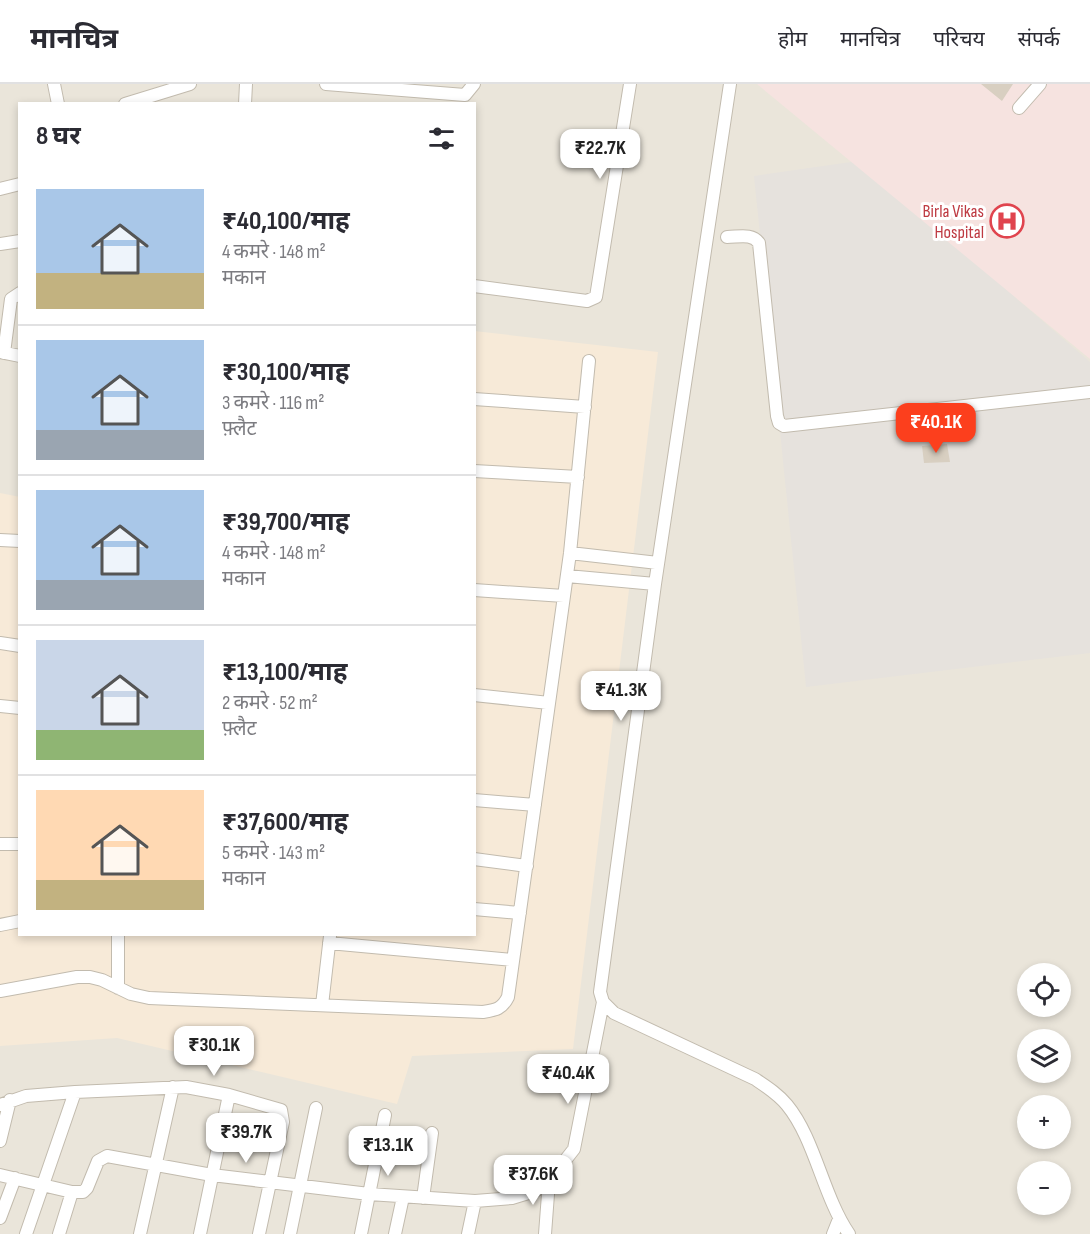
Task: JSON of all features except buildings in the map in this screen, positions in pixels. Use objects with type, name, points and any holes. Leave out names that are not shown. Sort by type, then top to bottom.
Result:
[{"type":"street","points":[[54,84],[58,102]]},
{"type":"street","points":[[132,102],[190,84]]},
{"type":"street","points":[[245,102],[246,84]]},
{"type":"street","points":[[326,84],[466,94],[474,84]]},
{"type":"street","points":[[476,286],[587,302],[596,297],[630,84]]},
{"type":"street","points":[[0,1174],[72,1192],[83,1192],[87,1188],[98,1161],[103,1157],[116,1157],[212,1175],[301,1186],[403,1197],[475,1201],[512,1198],[535,1191],[549,1181],[574,1149],[603,1002],[600,992],[655,584],[730,84]]},
{"type":"street","points":[[1019,108],[1040,84]]},
{"type":"street","points":[[0,189],[18,184]]},
{"type":"street","points":[[727,237],[750,236],[756,238],[759,243],[777,416],[779,423],[784,426],[1090,392]]},
{"type":"street","points":[[0,244],[18,241]]},
{"type":"street","points":[[18,294],[11,299],[2,353],[18,356]]},
{"type":"street","points":[[0,991],[77,977],[102,980],[130,994],[149,998],[483,1012],[504,1006],[508,997],[567,576],[589,361]]},
{"type":"street","points":[[476,399],[585,407]]},
{"type":"street","points":[[476,471],[578,477]]},
{"type":"street","points":[[0,540],[18,541]]},
{"type":"street","points":[[570,553],[658,563]]},
{"type":"street","points":[[567,576],[655,584]]},
{"type":"street","points":[[476,590],[564,596]]},
{"type":"street","points":[[0,643],[18,646]]},
{"type":"street","points":[[476,695],[549,703]]},
{"type":"street","points":[[0,706],[18,708]]},
{"type":"street","points":[[476,800],[535,806]]},
{"type":"street","points":[[0,844],[18,844]]},
{"type":"street","points":[[476,859],[526,866]]},
{"type":"street","points":[[476,909],[520,913]]},
{"type":"street","points":[[0,925],[18,921]]},
{"type":"street","points":[[118,936],[118,988]]},
{"type":"street","points":[[322,1005],[329,939],[513,960]]},
{"type":"street","points":[[603,1002],[614,1013],[755,1078],[775,1092],[798,1122],[839,1219],[849,1234]]},
{"type":"street","points":[[140,1234],[173,1087]]},
{"type":"street","points":[[0,1141],[5,1103],[26,1096],[186,1087],[230,1095],[281,1110],[284,1122],[259,1234]]},
{"type":"street","points":[[26,1234],[75,1092]]},
{"type":"street","points":[[200,1234],[230,1095]]},
{"type":"street","points":[[290,1234],[316,1108]]},
{"type":"street","points":[[362,1234],[385,1115]]},
{"type":"street","points":[[423,1198],[432,1133]]},
{"type":"street","points":[[0,1218],[15,1178]]},
{"type":"street","points":[[545,1234],[549,1181]]},
{"type":"street","points":[[59,1234],[72,1192]]},
{"type":"street","points":[[395,1234],[403,1197]]},
{"type":"street","points":[[468,1234],[475,1201]]},
{"type":"street","points":[[833,1234],[839,1219]]},
{"type":"shaded area","points":[[0,84],[1090,84],[1090,1234],[0,1234]]},
{"type":"shaded area","name":"Birla Vikas Hospital","points":[[757,84],[1090,84],[1090,359]]},
{"type":"shaded area","points":[[858,161],[1090,362],[1090,653],[806,687],[754,176]]},
{"type":"shaded area","points":[[476,331],[658,352],[573,1049],[412,1056],[397,1104],[117,1038],[0,1046],[0,493],[18,497],[18,936],[476,936]]},
{"type":"place","name":"Birla Vikas Hospital","points":[[1007,221]]}]
